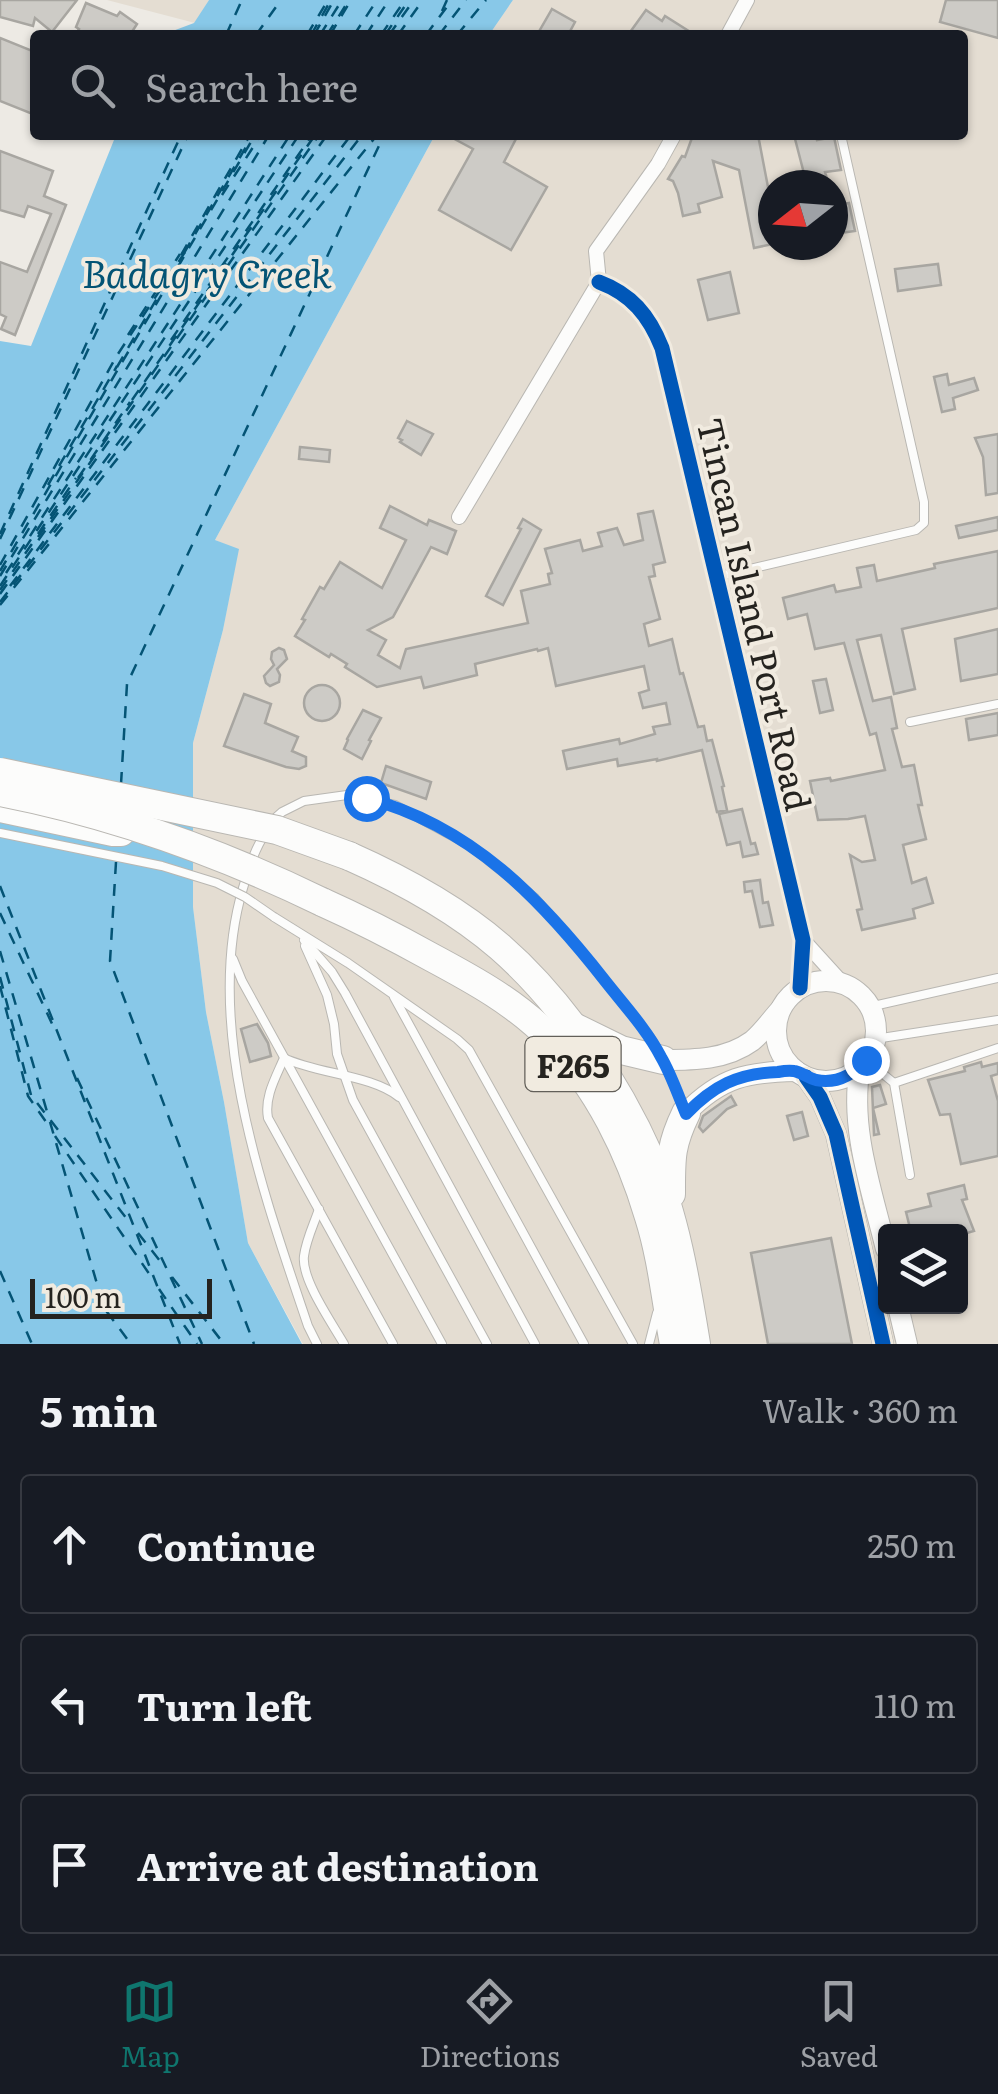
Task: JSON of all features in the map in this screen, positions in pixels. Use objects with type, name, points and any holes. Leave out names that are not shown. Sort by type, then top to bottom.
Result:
[{"type":"highway","points":[[0,758],[128,785],[152,817],[113,832],[0,808]]},
{"type":"highway","name":"F265","points":[[0,772],[152,817],[249,868],[367,922],[492,991],[524,1014],[578,1070],[628,1160],[649,1217],[674,1344]]},
{"type":"highway","name":"F265","points":[[0,792],[116,819],[152,817],[277,830],[393,875],[496,944],[541,988],[600,1066],[626,1111],[650,1160],[672,1221],[696,1344]]},
{"type":"highway","points":[[568,1023],[621,1050],[663,1060]]},
{"type":"highway","points":[[672,1221],[672,1149],[686,1114]]},
{"type":"street","points":[[731,30],[747,0]]},
{"type":"street","points":[[460,517],[598,282],[596,251],[671,140]]},
{"type":"street","name":"Tincan Island Port Road","points":[[598,282],[619,290],[639,306],[654,326],[662,348],[803,940],[800,988]]},
{"type":"street","name":"Tincan Island Port Road","points":[[803,940],[843,984]]},
{"type":"street","points":[[663,1060],[707,1059],[728,1054],[753,1041],[792,994],[816,982],[843,984],[858,993],[869,1006],[874,1022],[874,1039],[863,1064],[856,1102],[858,1129],[880,1224]]},
{"type":"street","points":[[781,1009],[776,1038],[783,1056],[820,1097],[836,1134],[883,1344]]},
{"type":"street","points":[[686,1114],[703,1096],[748,1074],[801,1074],[815,1080],[834,1080],[863,1064]]},
{"type":"street","points":[[900,1314],[907,1344]]},
{"type":"lane","points":[[716,577],[916,530],[924,522],[924,502],[842,140]]},
{"type":"lane","points":[[910,722],[998,704]]},
{"type":"lane","points":[[316,1344],[258,1168],[230,1012],[235,915],[254,850],[273,819],[282,812],[304,802],[347,795],[366,798],[395,806],[469,845],[536,898],[591,963],[650,1037],[686,1114]]},
{"type":"lane","points":[[0,834],[162,866],[218,883],[458,1039],[477,1062],[634,1344]]},
{"type":"lane","points":[[294,930],[310,954],[327,995],[337,1054],[353,1100],[487,1344]]},
{"type":"lane","points":[[294,930],[332,972],[535,1344]]},
{"type":"lane","points":[[231,949],[242,981],[442,1344]]},
{"type":"lane","points":[[869,1006],[998,978]]},
{"type":"lane","points":[[393,995],[584,1344]]},
{"type":"lane","points":[[874,1039],[998,1020]]},
{"type":"lane","points":[[894,1084],[998,1048]]},
{"type":"lane","points":[[284,1058],[387,1088],[402,1100]]},
{"type":"lane","points":[[284,1058],[268,1098],[268,1118],[393,1344]]},
{"type":"lane","points":[[863,1064],[894,1084],[910,1176]]},
{"type":"lane","points":[[320,1210],[304,1254],[304,1266],[344,1344]]},
{"type":"lane","points":[[649,1344],[664,1284]]},
{"type":"shaded area","points":[[107,0],[209,0],[195,23]]},
{"type":"shaded area","points":[[513,0],[998,0],[998,1344],[303,1344],[248,1243],[206,1012],[193,907],[193,743],[223,630],[238,550],[215,540],[432,140],[968,140],[968,30],[492,30]]},
{"type":"water","points":[[209,0],[513,0],[492,30],[175,30],[194,23]]},
{"type":"water","name":"Badagry Creek","points":[[114,140],[432,140],[215,540],[239,549],[223,630],[193,743],[193,907],[206,1012],[248,1243],[302,1344],[0,1344],[0,341],[31,346]]},
{"type":"building","points":[[0,0],[77,0],[54,30],[35,18],[33,26],[0,17]]},
{"type":"building","points":[[946,0],[998,0],[998,38],[940,22]]},
{"type":"building","points":[[86,3],[117,16],[120,12],[137,24],[133,30],[76,27]]},
{"type":"building","points":[[552,9],[575,22],[571,30],[540,30]]},
{"type":"building","points":[[646,10],[687,30],[632,30]]},
{"type":"building","points":[[0,38],[30,50],[30,113],[0,101]]},
{"type":"building","points":[[456,140],[515,140],[504,162],[547,187],[511,250],[439,210],[473,149]]},
{"type":"building","points":[[691,140],[759,140],[765,170],[758,170],[758,247],[754,248],[739,170],[713,161],[722,197],[698,204],[700,212],[683,216],[678,193],[668,179],[685,157]]},
{"type":"building","points":[[795,140],[835,140],[841,170],[803,170]]},
{"type":"building","points":[[0,151],[53,171],[44,196],[66,205],[15,335],[1,329],[6,317],[0,314],[0,262],[27,272],[51,214],[28,206],[24,217],[0,210]]},
{"type":"building","points":[[848,203],[855,231],[848,232]]},
{"type":"building","points":[[938,264],[941,285],[898,291],[895,269]]},
{"type":"building","points":[[730,272],[739,313],[708,320],[698,280]]},
{"type":"building","points":[[947,374],[949,385],[974,378],[978,390],[953,398],[955,409],[942,412],[934,377]]},
{"type":"building","points":[[407,421],[433,434],[421,455],[398,438]]},
{"type":"building","points":[[998,434],[998,493],[986,495],[983,457],[975,438]]},
{"type":"building","points":[[300,447],[330,450],[329,462],[299,459]]},
{"type":"building","points":[[390,506],[427,525],[429,520],[456,531],[447,554],[431,547],[393,617],[368,630],[386,640],[378,655],[400,668],[406,649],[528,623],[521,591],[550,584],[548,574],[552,573],[545,549],[580,540],[583,551],[602,546],[598,533],[617,528],[624,545],[643,540],[638,514],[653,511],[665,562],[653,565],[655,576],[649,577],[660,619],[644,624],[649,646],[672,639],[698,727],[704,726],[707,741],[712,740],[727,810],[717,812],[702,750],[657,761],[618,766],[617,759],[567,769],[563,751],[619,739],[620,744],[655,734],[653,727],[670,724],[666,703],[643,708],[639,693],[649,690],[644,666],[556,686],[548,648],[475,664],[477,675],[424,688],[421,677],[377,687],[331,654],[329,657],[295,636],[320,587],[324,589],[340,562],[382,588],[406,540],[380,528]]},
{"type":"building","points":[[998,517],[998,530],[959,538],[956,526]]},
{"type":"building","points":[[523,519],[541,530],[503,605],[486,596]]},
{"type":"building","points":[[998,551],[998,608],[902,629],[915,689],[894,694],[881,635],[857,640],[873,701],[891,697],[897,728],[892,729],[902,767],[914,765],[926,839],[903,845],[912,883],[926,878],[933,903],[913,909],[915,918],[862,930],[857,910],[862,909],[850,855],[862,862],[875,860],[865,816],[818,820],[810,781],[831,781],[885,770],[876,733],[870,735],[844,643],[815,649],[807,614],[788,619],[783,598],[834,585],[836,592],[861,587],[857,568],[874,565],[877,581]]},
{"type":"building","points":[[998,629],[998,674],[961,681],[955,639]]},
{"type":"building","points":[[279,648],[287,659],[277,669],[279,682],[270,686],[264,676],[274,665],[272,652]]},
{"type":"building","points":[[826,679],[833,710],[820,713],[813,681]]},
{"type":"building","points":[[322,685],[335,690],[340,703],[335,716],[322,721],[309,716],[304,703],[309,690]]},
{"type":"building","points":[[244,694],[271,704],[265,723],[298,737],[292,751],[306,757],[306,766],[286,767],[224,746]]},
{"type":"building","points":[[363,710],[381,718],[362,759],[344,749]]},
{"type":"building","points":[[998,713],[998,735],[969,740],[966,719]]},
{"type":"building","points":[[386,766],[431,782],[426,799],[381,783]]},
{"type":"building","points":[[742,809],[751,844],[755,843],[758,854],[743,857],[740,842],[727,845],[719,814]]},
{"type":"building","points":[[760,880],[763,903],[768,902],[773,925],[760,927],[752,891],[745,892],[744,882]]},
{"type":"building","points":[[257,1024],[271,1056],[250,1062],[241,1029]]},
{"type":"building","points":[[981,1062],[982,1067],[998,1063],[998,1074],[991,1076],[998,1101],[998,1156],[961,1164],[950,1114],[940,1115],[928,1080],[965,1071],[964,1067]]},
{"type":"building","points":[[880,1085],[886,1104],[873,1108],[879,1134],[874,1135],[872,1087]]},
{"type":"building","points":[[731,1096],[736,1105],[703,1132],[699,1127],[703,1116]]},
{"type":"building","points":[[802,1112],[808,1136],[794,1140],[787,1116]]},
{"type":"building","points":[[964,1185],[967,1199],[962,1200],[974,1231],[968,1233],[968,1224],[909,1224],[906,1212],[931,1206],[928,1194]]},
{"type":"building","points":[[831,1238],[852,1344],[768,1344],[751,1253]]},
{"type":"ferry route","points":[[228,30],[242,0]]},
{"type":"ferry route","points":[[260,30],[281,0]]},
{"type":"ferry route","points":[[310,30],[328,0]]},
{"type":"ferry route","points":[[314,30],[331,0]]},
{"type":"ferry route","points":[[317,30],[334,0]]},
{"type":"ferry route","points":[[323,30],[342,0]]},
{"type":"ferry route","points":[[330,30],[349,0]]},
{"type":"ferry route","points":[[333,30],[351,0]]},
{"type":"ferry route","points":[[357,30],[377,0]]},
{"type":"ferry route","points":[[369,30],[389,0]]},
{"type":"ferry route","points":[[384,30],[405,0]]},
{"type":"ferry route","points":[[388,30],[409,0]]},
{"type":"ferry route","points":[[393,30],[414,0]]},
{"type":"ferry route","points":[[402,30],[423,0]]},
{"type":"ferry route","points":[[442,11],[447,0]]},
{"type":"ferry route","points":[[430,30],[452,0]]},
{"type":"ferry route","points":[[443,30],[466,0]]},
{"type":"ferry route","points":[[461,30],[486,0]]},
{"type":"ferry route","points":[[0,534],[179,140]]},
{"type":"ferry route","points":[[0,539],[186,140]]},
{"type":"ferry route","points":[[181,255],[247,140]]},
{"type":"ferry route","points":[[184,253],[250,140]]},
{"type":"ferry route","points":[[0,571],[252,140]]},
{"type":"ferry route","points":[[222,195],[258,140]]},
{"type":"ferry route","points":[[0,576],[266,140]]},
{"type":"ferry route","points":[[6,573],[287,140]]},
{"type":"ferry route","points":[[0,586],[296,140]]},
{"type":"ferry route","points":[[171,340],[309,140]]},
{"type":"ferry route","points":[[132,400],[312,140]]},
{"type":"ferry route","points":[[38,537],[316,140]]},
{"type":"ferry route","points":[[0,594],[323,140]]},
{"type":"ferry route","points":[[10,586],[347,140]]},
{"type":"ferry route","points":[[0,602],[358,140]]},
{"type":"ferry route","points":[[0,605],[373,140]]},
{"type":"ferry route","points":[[121,784],[127,684],[382,140]]},
{"type":"ferry route","points":[[0,565],[116,357],[185,252]]},
{"type":"ferry route","points":[[128,335],[180,254]]},
{"type":"ferry route","points":[[117,367],[163,288]]},
{"type":"ferry route","points":[[48,485],[117,366]]},
{"type":"ferry route","points":[[78,478],[130,402]]},
{"type":"ferry route","points":[[38,534],[76,478]]},
{"type":"ferry route","points":[[0,590],[36,538]]},
{"type":"ferry route","points":[[116,862],[110,961],[254,1344]]},
{"type":"ferry route","points":[[0,886],[180,1344]]},
{"type":"ferry route","points":[[0,913],[55,1030]]},
{"type":"ferry route","points":[[0,951],[48,1115]]},
{"type":"ferry route","points":[[0,977],[31,1095],[130,1223]]},
{"type":"ferry route","points":[[0,986],[28,1096],[51,1129]]},
{"type":"ferry route","points":[[77,1078],[202,1344]]},
{"type":"ferry route","points":[[50,1122],[104,1308],[131,1344]]},
{"type":"ferry route","points":[[55,1136],[152,1278]]},
{"type":"ferry route","points":[[138,1233],[164,1266]]},
{"type":"ferry route","points":[[0,1271],[32,1344]]},
{"type":"ferry route","points":[[172,1277],[224,1344]]},
{"type":"ferry route","points":[[159,1289],[197,1344]]},
{"type":"cycle path","points":[[599,282],[638,307],[662,348],[803,940],[800,988]]},
{"type":"cycle path","points":[[806,1077],[820,1097],[836,1134],[883,1344]]},
{"type":"route","points":[[366,798],[395,806],[437,826],[469,845],[536,898],[650,1037],[686,1114],[703,1096],[748,1074],[796,1071],[815,1080],[834,1080],[844,1078],[866,1060]]}]
